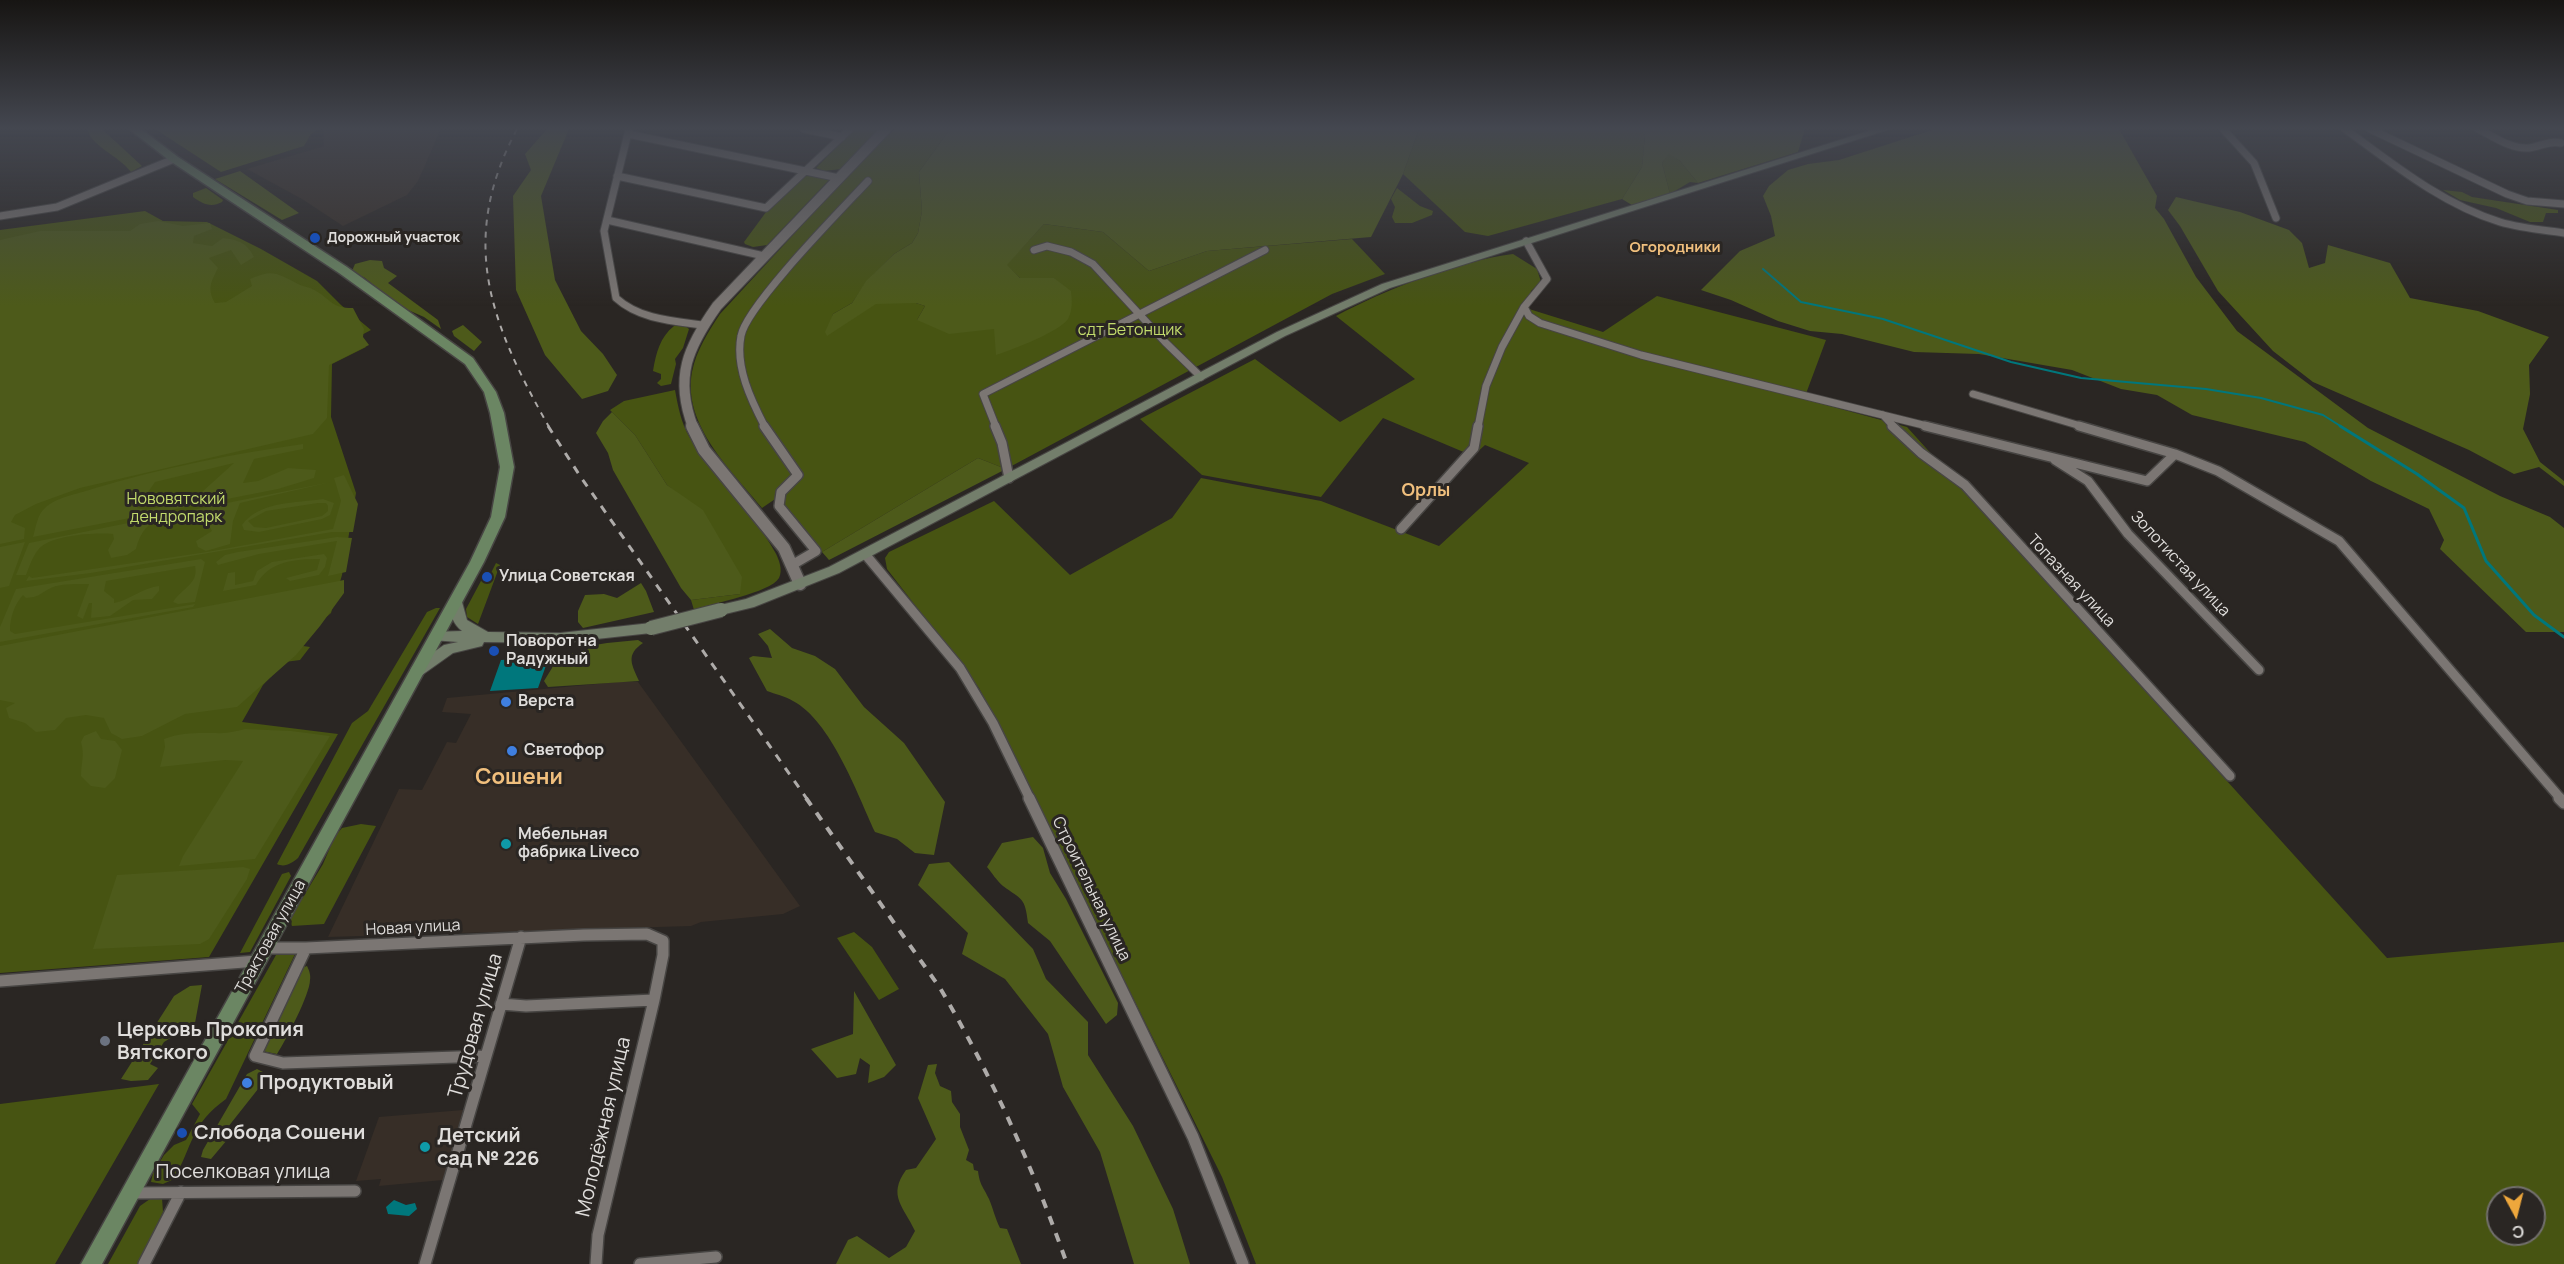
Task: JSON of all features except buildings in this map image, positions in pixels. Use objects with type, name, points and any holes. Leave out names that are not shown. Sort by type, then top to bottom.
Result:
[{"type":"main road","points":[[218,188],[383,298],[469,361],[490,393],[497,413],[507,467],[505,488],[492,534],[436,636],[500,639],[560,638],[651,628],[749,603],[800,584],[865,554],[1292,329],[1386,286],[1698,188]]},
{"type":"main road","points":[[455,602],[458,620],[464,626],[500,639]]},
{"type":"main road","name":"Трактовая улица","points":[[92,1264],[436,636]]},
{"type":"main road","points":[[415,673],[449,649],[500,639]]},
{"type":"street","points":[[0,216],[57,207],[103,188]]},
{"type":"street","points":[[614,188],[604,231],[616,298],[619,302],[645,314],[702,326]]},
{"type":"street","points":[[673,188],[766,208],[788,188]]},
{"type":"street","points":[[800,584],[792,564],[771,531],[705,450],[688,417],[683,399],[682,378],[688,354],[702,326],[717,306],[829,188]]},
{"type":"street","points":[[792,564],[816,551],[779,506],[781,492],[798,475],[753,409],[742,376],[741,334],[761,302],[861,188]]},
{"type":"street","points":[[2264,188],[2276,218]]},
{"type":"street","points":[[2431,188],[2471,211],[2518,227],[2564,233]]},
{"type":"street","points":[[2494,188],[2527,201],[2564,204]]},
{"type":"street","points":[[607,220],[764,256]]},
{"type":"street","points":[[1401,529],[1474,448],[1486,386],[1502,347],[1524,307],[1547,279],[1543,267],[1531,255],[1526,242]]},
{"type":"street","points":[[1034,250],[1047,246],[1071,252],[1093,264],[1139,315],[1201,377]]},
{"type":"street","points":[[1009,478],[1002,443],[983,394],[1265,250]]},
{"type":"street","points":[[1524,307],[1529,316],[1540,322],[1631,352],[2147,481],[2175,454]]},
{"type":"street","points":[[1973,393],[2175,454],[2218,471],[2339,541],[2564,803]]},
{"type":"street","name":"Топазная улица","points":[[1883,415],[1925,458],[1965,485],[2230,776]]},
{"type":"street","name":"Золотистая улица","points":[[2051,457],[2088,481],[2128,534],[2259,670]]},
{"type":"street","name":"Строительная улица","points":[[865,554],[960,668],[993,723],[1193,1137],[1243,1264]]},
{"type":"street","name":"Молодёжная улица","points":[[521,937],[646,934],[663,941],[663,955],[654,1000],[598,1235],[596,1264]]},
{"type":"street","name":"Новая улица","points":[[0,981],[306,948],[521,937]]},
{"type":"street","name":"Трудовая улица","points":[[425,1264],[521,937]]},
{"type":"street","points":[[306,948],[255,1056],[283,1063],[486,1056]]},
{"type":"street","points":[[501,1004],[526,1006],[654,1000]]},
{"type":"street","name":"Поселковая улица","points":[[131,1193],[355,1191]]},
{"type":"street","points":[[144,1264],[181,1192]]},
{"type":"street","points":[[640,1264],[716,1257]]},
{"type":"shaded area","points":[[282,188],[413,188],[407,195],[343,226]]},
{"type":"shaded area","points":[[638,682],[800,906],[783,914],[701,922],[691,926],[328,937],[399,789],[422,790],[447,742],[456,743],[471,714],[442,712],[447,698]]},
{"type":"shaded area","points":[[463,1110],[443,1180],[379,1186],[381,1179],[356,1181],[379,1117]]},
{"type":"green space","points":[[206,188],[223,200],[222,202],[214,205],[207,204],[193,197],[193,193]]},
{"type":"green space","points":[[230,188],[264,188],[299,213],[282,220]]},
{"type":"green space","points":[[519,188],[544,188],[541,196],[555,280],[581,331],[603,354],[617,375],[608,391],[582,399],[545,355],[516,290],[513,196]]},
{"type":"green space","points":[[791,188],[821,188],[767,245],[753,247],[745,244],[744,242],[769,208]]},
{"type":"green space","name":"сдт Бетонщик","points":[[836,188],[920,188],[922,211],[918,233],[912,243],[894,254],[867,281],[852,303],[833,314],[827,335],[876,303],[916,303],[925,306],[917,320],[1055,278],[1020,278],[1006,265],[1044,224],[1103,232],[1149,271],[1207,251],[1352,239],[1385,274],[1332,294],[1006,469],[978,458],[822,552],[784,510],[781,495],[762,508],[724,463],[702,429],[694,410],[691,392],[692,372],[699,349],[720,314]]},
{"type":"green space","points":[[920,188],[1396,188],[1371,237],[1207,251],[1149,271],[1103,232],[1044,224],[1007,265],[1020,278],[1054,278],[1071,291],[1070,316],[1063,324],[1045,335],[996,355],[994,329],[949,334],[917,320],[925,306],[916,303],[876,304],[827,336],[825,332],[833,314],[852,303],[866,281],[894,254],[912,243],[918,233],[922,211]]},
{"type":"green space","points":[[1397,188],[1420,206],[1433,211],[1432,215],[1412,223],[1395,223],[1392,217],[1395,207],[1391,199]]},
{"type":"green space","points":[[1418,188],[1629,188],[1622,199],[1488,236],[1465,232]]},
{"type":"green space","points":[[1629,188],[1668,188],[1670,194],[1632,205],[1622,199]]},
{"type":"green space","points":[[1668,188],[1680,188],[1670,194]]},
{"type":"green space","points":[[1768,188],[2152,188],[2157,196],[2155,208],[2164,219],[2196,277],[2237,331],[2368,428],[2500,496],[2550,517],[2564,528],[2564,632],[2526,632],[2440,549],[2444,540],[2429,509],[2371,481],[2305,442],[2192,415],[2157,395],[2121,389],[2072,370],[1979,354],[1914,352],[1842,334],[1810,331],[1778,321],[1731,300],[1701,290],[1740,251],[1775,236],[1771,216],[1763,196]]},
{"type":"green space","points":[[2443,190],[2462,192],[2472,197],[2558,210],[2558,213],[2546,213],[2543,222],[2530,222],[2496,208],[2460,200]]},
{"type":"green space","points":[[2176,197],[2240,212],[2289,230],[2302,243],[2309,268],[2325,263],[2328,245],[2390,263],[2410,298],[2478,311],[2549,337],[2529,365],[2530,394],[2523,429],[2540,462],[2564,481],[2564,486],[2539,467],[2514,474],[2469,450],[2313,382],[2273,351],[2218,291],[2180,226],[2168,210]]},
{"type":"green space","name":"Нововятский дендропарк","points":[[145,211],[163,221],[207,222],[261,249],[317,281],[371,330],[356,338],[366,347],[332,364],[331,417],[356,493],[342,575],[331,613],[303,646],[310,647],[300,660],[285,662],[263,685],[242,722],[338,734],[209,957],[0,973],[0,230]]},
{"type":"green space","points":[[158,221],[183,226],[210,223],[212,229],[194,236],[193,243],[212,246],[223,238],[242,243],[251,252],[254,257],[241,265],[231,250],[209,258],[218,268],[211,286],[211,294],[215,303],[226,302],[252,286],[250,279],[270,273],[280,275],[314,290],[336,305],[353,308],[364,329],[363,337],[369,345],[329,365],[327,418],[313,434],[80,488],[36,504],[15,515],[11,522],[25,528],[24,539],[0,544],[0,240],[40,231],[130,231],[140,224]]},
{"type":"green space","points":[[1513,254],[1537,269],[1541,282],[1531,291],[1529,309],[1603,332],[1657,296],[1826,340],[1804,399],[1907,427],[2387,958],[2564,942],[2564,1264],[1256,1264],[1222,1177],[979,688],[887,569],[885,558],[889,552],[994,501],[1070,575],[1172,518],[1201,478],[1321,501],[1439,546],[1529,463],[1485,445],[1473,456],[1383,418],[1321,497],[1202,475],[1140,419],[1255,359],[1340,422],[1415,379],[1336,316],[1376,296],[1469,263]]},
{"type":"green space","points":[[370,260],[382,261],[384,268],[397,276],[388,283],[438,320],[441,329],[424,317],[399,306],[365,278],[352,271],[355,264]]},
{"type":"green space","points":[[463,325],[482,342],[474,351],[454,336],[452,331]]},
{"type":"green space","points":[[674,326],[685,326],[689,329],[683,348],[675,359],[671,384],[661,386],[657,383],[661,379],[661,374],[653,371],[659,346]]},
{"type":"green space","points":[[675,390],[682,420],[690,438],[766,537],[781,568],[779,578],[764,588],[694,610],[691,600],[740,594],[677,493],[667,485],[635,435],[610,410],[624,401]]},
{"type":"green space","points":[[612,412],[635,435],[667,485],[703,510],[742,577],[740,594],[691,600],[681,588],[613,470],[608,453],[596,433]]},
{"type":"green space","points":[[303,444],[303,449],[254,459],[243,483],[258,481],[288,468],[316,470],[314,478],[278,489],[33,537],[42,511],[61,498],[170,468]],"holes":[[[234,463],[202,492],[184,502],[146,510],[137,508],[155,482]]]},
{"type":"green space","points":[[978,458],[1006,469],[829,560],[822,552]]},
{"type":"green space","points":[[344,475],[358,504],[353,532],[332,532],[91,573],[26,581],[29,576],[32,578],[207,552],[333,529],[341,501],[334,478]]},
{"type":"green space","points":[[331,482],[240,503],[233,521],[230,544],[206,551],[198,547],[196,541],[212,531],[204,516],[206,511],[202,510],[170,515],[153,522],[140,537],[136,549],[127,555],[111,558],[108,550],[114,539],[113,534],[87,534],[48,542],[32,559],[26,575],[16,575],[29,543]]},
{"type":"green space","points":[[323,499],[334,503],[330,515],[322,519],[259,532],[244,530],[242,525],[249,517],[268,507]],"holes":[[[326,503],[328,511],[322,516],[266,528],[254,527],[248,521],[266,511]]]},
{"type":"green space","points":[[337,537],[352,538],[346,572],[328,576],[337,541],[259,554],[218,565],[216,562],[225,555],[238,552]]},
{"type":"green space","points":[[25,542],[9,586],[0,588],[0,547]]},
{"type":"green space","points":[[324,554],[327,558],[325,567],[319,575],[290,581],[286,578],[317,570],[320,559],[292,561],[275,566],[261,577],[256,585],[223,591],[228,573],[235,572],[235,585],[253,581],[257,571],[272,562]]},
{"type":"green space","points":[[201,559],[205,562],[195,602],[178,604],[173,602],[192,582],[196,572],[195,566],[106,581],[104,591],[114,599],[114,603],[159,586],[159,591],[152,599],[133,600],[110,616],[91,618],[92,603],[89,603],[83,619],[77,616],[89,584],[63,585],[53,587],[34,597],[26,598],[23,595],[13,612],[10,631],[15,634],[195,604],[193,607],[0,642],[0,627],[16,589]]},
{"type":"green space","points":[[496,563],[500,565],[478,624],[467,617],[466,609],[482,579],[488,579]]},
{"type":"green space","points":[[344,580],[344,593],[296,655],[237,707],[185,714],[142,736],[122,739],[111,733],[104,718],[86,715],[66,718],[55,730],[36,732],[25,723],[9,718],[6,708],[15,703],[0,700],[0,646]]},
{"type":"green space","points":[[641,583],[654,612],[583,628],[578,622],[578,611],[585,595],[604,594],[617,598]]},
{"type":"green space","points":[[440,608],[298,858],[286,865],[277,864],[352,723],[368,711],[427,612]]},
{"type":"green space","points":[[770,629],[792,648],[815,656],[835,669],[864,707],[904,743],[945,802],[934,855],[915,853],[897,839],[875,832],[842,759],[819,724],[793,701],[767,691],[749,658],[753,656],[772,658],[768,646],[758,634]]},
{"type":"green space","points":[[638,640],[643,643],[637,647],[632,660],[639,681],[548,687],[544,681],[552,668],[556,655],[582,652],[595,645]]},
{"type":"green space","points":[[245,729],[330,736],[255,859],[179,866],[243,761],[225,760],[160,767],[165,747],[164,739],[183,734],[223,733]]},
{"type":"green space","points":[[96,731],[101,739],[115,741],[122,750],[115,778],[105,788],[91,786],[81,776],[83,755],[81,742],[84,736]]},
{"type":"green space","points":[[361,824],[376,826],[324,924],[292,926],[290,919],[323,864],[335,836],[342,828]]},
{"type":"green space","points":[[1033,837],[1043,848],[1050,873],[1066,899],[1118,1003],[1117,1015],[1106,1024],[1050,941],[1028,923],[1026,908],[1022,900],[1001,884],[987,867],[1002,843]]},
{"type":"green space","points":[[949,862],[1033,949],[1046,979],[1088,1022],[1088,1055],[1133,1126],[1173,1209],[1190,1264],[1134,1264],[1100,1152],[1063,1087],[1048,1034],[1005,979],[962,954],[968,933],[918,885],[929,864]]},
{"type":"green space","points":[[243,867],[250,869],[247,879],[209,939],[200,944],[93,949],[117,875]]},
{"type":"green space","points":[[289,872],[291,876],[250,952],[240,953],[282,874]]},
{"type":"green space","points":[[854,932],[872,947],[899,989],[879,1000],[837,938]]},
{"type":"green space","points":[[295,954],[226,1099],[214,1108],[199,1126],[174,1179],[163,1184],[151,1182],[153,1173],[164,1155],[174,1145],[186,1140],[200,1114],[192,1104],[276,955]]},
{"type":"green space","points":[[307,966],[310,976],[309,987],[286,1038],[277,1054],[262,1051],[267,1036],[281,1015],[281,1003],[296,970]]},
{"type":"green space","points":[[202,985],[195,1023],[164,1042],[150,1064],[158,1068],[148,1080],[121,1079],[174,996],[190,986]]},
{"type":"green space","points":[[854,991],[896,1065],[884,1077],[868,1083],[870,1065],[860,1058],[856,1074],[837,1078],[811,1049],[853,1034]]},
{"type":"green space","points":[[937,1064],[935,1073],[940,1086],[951,1091],[952,1102],[960,1114],[960,1127],[969,1150],[966,1160],[973,1164],[974,1170],[978,1171],[998,1224],[1000,1228],[1007,1229],[1021,1264],[836,1264],[848,1240],[857,1236],[889,1258],[906,1247],[915,1231],[899,1201],[898,1187],[906,1170],[916,1168],[936,1139],[918,1098],[928,1065]]},
{"type":"green space","points":[[257,1069],[263,1072],[262,1084],[228,1127],[227,1140],[211,1159],[201,1157],[247,1074]]},
{"type":"green space","points":[[159,1084],[55,1264],[0,1264],[0,1104]]},
{"type":"green space","points":[[162,1198],[163,1212],[138,1264],[108,1264],[140,1206],[150,1199]]},
{"type":"water","points":[[549,657],[538,688],[490,691],[501,660]]},
{"type":"water","points":[[394,1200],[406,1205],[415,1203],[417,1209],[409,1216],[388,1214],[386,1207]]},
{"type":"waterway","points":[[1763,269],[1801,302],[1883,319],[2011,362],[2081,378],[2206,389],[2261,398],[2323,415],[2342,427]]},
{"type":"waterway","points":[[2340,426],[2417,474],[2464,508],[2486,561],[2534,615],[2564,637]]},
{"type":"railway","points":[[494,188],[489,209],[485,246],[489,282],[511,353],[549,427]]},
{"type":"railway","points":[[548,426],[580,476],[807,799]]},
{"type":"railway","points":[[806,798],[940,988],[959,1021],[1010,1123],[1067,1264]]},
{"type":"place","name":"Дорожный участок","points":[[315,238]]},
{"type":"place","name":"Улица Советская","points":[[487,577]]},
{"type":"place","name":"Поворот на Радужный","points":[[494,651]]},
{"type":"place","name":"Верста","points":[[506,702]]},
{"type":"place","name":"Светофор","points":[[512,751]]},
{"type":"place","name":"Мебельная фабрика Liveco","points":[[506,844]]},
{"type":"place","name":"Церковь Прокопия Вятского","points":[[105,1041]]},
{"type":"place","name":"Продуктовый","points":[[247,1083]]},
{"type":"place","name":"Слобода Сошени","points":[[182,1133]]},
{"type":"place","name":"Детский сад № 226","points":[[425,1147]]},
{"type":"district","name":"Огородники","points":[[1675,248]]},
{"type":"district","name":"Орлы","points":[[1426,491]]},
{"type":"district","name":"Сошени","points":[[519,778]]}]
